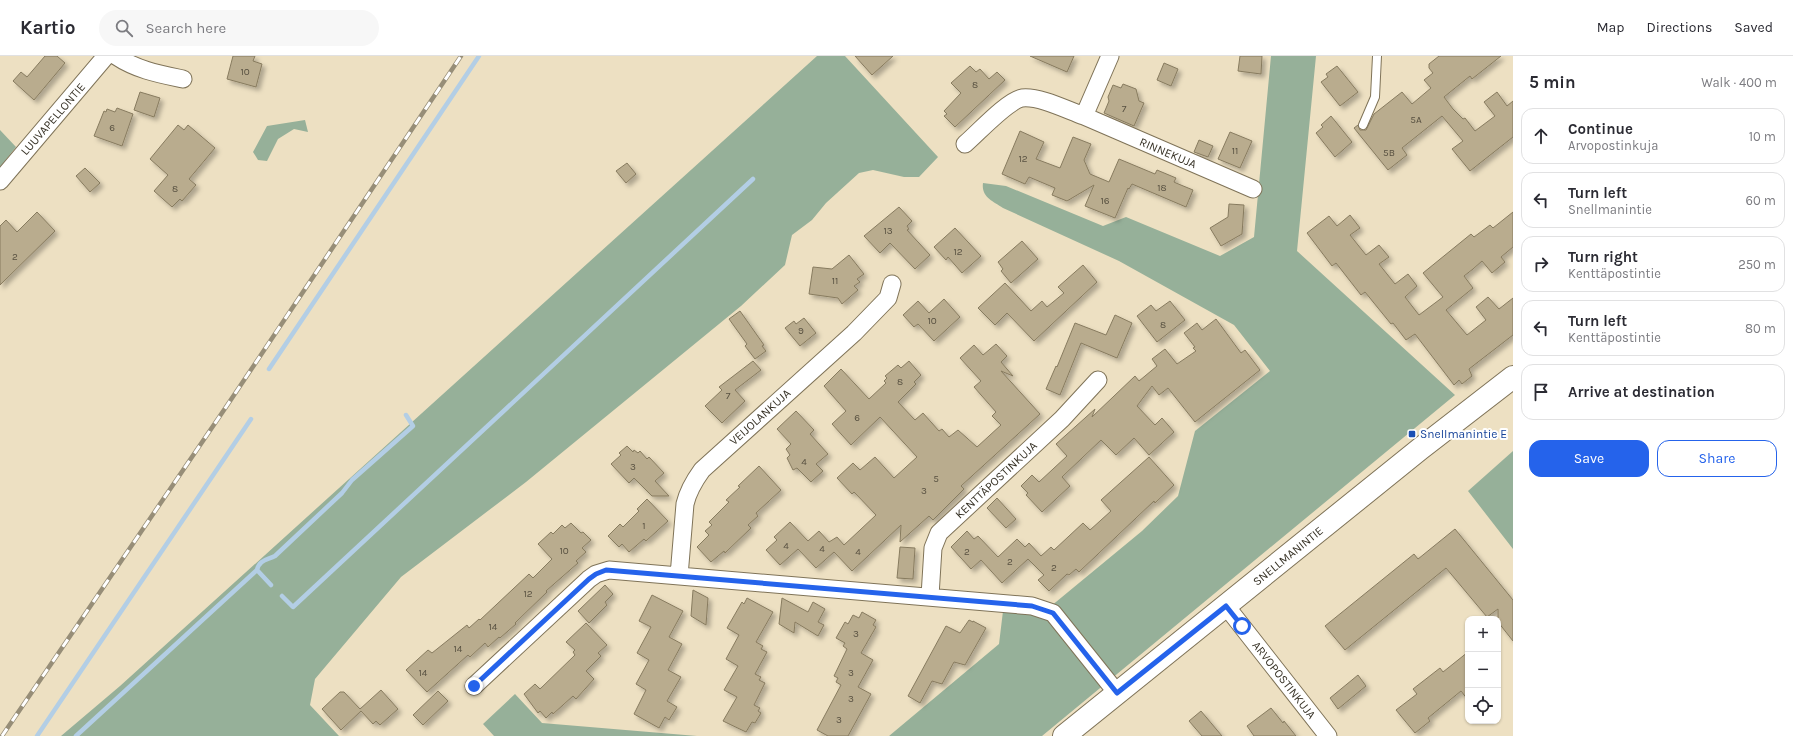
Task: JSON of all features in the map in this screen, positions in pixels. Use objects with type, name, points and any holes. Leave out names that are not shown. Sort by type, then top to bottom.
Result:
[{"type":"street","name":"LUUVAPELLONTIE","points":[[0,181],[106,56]]},
{"type":"street","points":[[116,56],[126,63],[146,71],[183,79]]},
{"type":"street","points":[[1084,116],[1110,56]]},
{"type":"street","name":"RINNEKUJA","points":[[965,144],[1009,104],[1022,98],[1039,100],[1084,116],[1253,189]]},
{"type":"street","name":"VEIJOLANKUJA","points":[[679,576],[687,494],[702,470],[854,333],[890,297],[892,284]]},
{"type":"street","name":"SNELLMANINTIE","points":[[1064,736],[1420,449],[1513,377]]},
{"type":"street","name":"KENTTÄPOSTINKUJA","points":[[930,596],[933,548],[939,534],[1062,419],[1098,380]]},
{"type":"street","points":[[474,686],[596,574],[609,570],[878,593],[930,596],[1032,606],[1053,613],[1117,693]]},
{"type":"street","name":"ARVOPOSTINKUJA","points":[[1226,606],[1328,736]]},
{"type":"lane","points":[[1363,125],[1375,97],[1377,56]]},
{"type":"green space","points":[[817,56],[845,56],[938,157],[919,177],[904,177],[873,170],[859,173],[826,203],[812,220],[792,235],[785,265],[741,306],[526,482],[401,577],[315,679],[310,705],[339,736],[61,736],[120,686]]},
{"type":"green space","points":[[1271,56],[1316,56],[1297,251],[1455,395],[1042,736],[889,736],[999,644],[1003,611],[1039,616],[1142,531],[1178,496],[1195,431],[1270,371],[1234,325],[1119,261],[1003,208],[988,198],[984,192],[983,183],[1006,186],[1103,226],[1126,217],[1220,256],[1254,237]]},
{"type":"green space","points":[[305,120],[308,132],[294,129],[278,139],[267,161],[258,160],[253,152],[267,126]]},
{"type":"green space","points":[[0,130],[16,147],[0,167]]},
{"type":"green space","points":[[1513,451],[1513,549],[1468,491]]},
{"type":"green space","points":[[515,694],[542,723],[697,736],[494,736],[483,724]]},
{"type":"building","points":[[45,56],[57,56],[65,63],[34,100],[13,81],[21,72],[27,77]]},
{"type":"building","points":[[233,56],[255,56],[253,61],[262,64],[256,87],[227,79]]},
{"type":"building","points":[[855,56],[893,56],[872,75]]},
{"type":"building","points":[[1030,56],[1074,56],[1067,72]]},
{"type":"building","points":[[1240,56],[1262,56],[1261,74],[1238,71]]},
{"type":"building","points":[[1439,56],[1501,56],[1472,79],[1470,76],[1444,97],[1453,109],[1463,119],[1465,118],[1475,131],[1495,116],[1484,102],[1497,92],[1507,106],[1513,101],[1513,137],[1470,171],[1452,149],[1463,141],[1442,116],[1402,148],[1407,155],[1388,170],[1354,128],[1358,125],[1360,130],[1366,130],[1374,114],[1402,92],[1412,104],[1431,88],[1424,80],[1433,73],[1429,68],[1429,64]]},
{"type":"building","points":[[1164,63],[1178,69],[1171,86],[1157,80]]},
{"type":"building","points":[[970,66],[976,72],[980,69],[989,79],[997,72],[1005,80],[955,127],[944,116],[947,114],[944,111],[961,93],[951,83]]},
{"type":"building","points":[[1337,66],[1358,92],[1340,106],[1321,82],[1328,77],[1326,74]]},
{"type":"building","points":[[1123,84],[1136,89],[1139,101],[1144,103],[1134,126],[1104,113],[1113,85],[1121,88]]},
{"type":"building","points":[[140,92],[160,98],[154,117],[134,110]]},
{"type":"building","points":[[117,108],[133,114],[122,146],[94,136],[104,111],[106,112],[107,109],[115,112]]},
{"type":"building","points":[[1331,116],[1352,142],[1335,157],[1316,133],[1323,127],[1321,125]]},
{"type":"building","points":[[178,125],[184,130],[188,125],[215,148],[189,179],[196,185],[182,201],[180,199],[172,207],[154,191],[168,175],[150,159]]},
{"type":"building","points":[[1020,131],[1044,142],[1036,159],[1060,168],[1073,137],[1091,144],[1084,160],[1090,174],[1109,182],[1119,159],[1155,174],[1157,170],[1176,178],[1174,182],[1193,190],[1186,207],[1132,184],[1129,189],[1128,188],[1115,218],[1085,206],[1094,185],[1067,201],[1052,195],[1055,188],[1029,177],[1025,184],[1002,174]]},
{"type":"building","points":[[1230,132],[1252,141],[1240,168],[1218,159]]},
{"type":"building","points":[[1199,140],[1213,146],[1208,157],[1194,152]]},
{"type":"building","points":[[627,163],[636,174],[626,183],[616,171]]},
{"type":"building","points":[[85,168],[100,183],[90,192],[76,176]]},
{"type":"building","points":[[1229,204],[1244,205],[1242,234],[1221,246],[1210,228],[1228,217]]},
{"type":"building","points":[[899,207],[912,221],[907,226],[909,229],[907,230],[930,255],[915,269],[890,243],[880,253],[864,236]]},
{"type":"building","points":[[37,212],[55,231],[0,285],[0,226],[6,220],[17,232]]},
{"type":"building","points":[[1513,212],[1513,247],[1501,257],[1505,262],[1492,273],[1482,261],[1464,276],[1473,288],[1446,310],[1467,335],[1486,320],[1476,307],[1488,297],[1499,309],[1513,298],[1513,335],[1469,369],[1472,376],[1462,384],[1459,380],[1454,385],[1415,334],[1406,340],[1365,292],[1361,295],[1336,263],[1332,266],[1307,233],[1329,216],[1337,226],[1350,215],[1360,228],[1350,235],[1366,255],[1379,245],[1389,257],[1379,264],[1395,284],[1408,274],[1417,286],[1405,297],[1419,315],[1443,297],[1423,273],[1471,234],[1474,237],[1490,225],[1493,228]]},
{"type":"building","points":[[955,228],[981,256],[962,273],[948,257],[946,260],[934,247]]},
{"type":"building","points":[[1022,241],[1038,259],[1011,283],[1001,271],[1003,269],[998,262]]},
{"type":"building","points":[[849,255],[864,274],[857,279],[860,282],[854,286],[858,290],[842,304],[838,298],[809,294],[813,267],[832,269]]},
{"type":"building","points":[[1083,265],[1097,282],[1034,341],[1007,313],[995,325],[978,308],[1005,283],[1031,311],[1042,301],[1047,307],[1064,293],[1058,287]]},
{"type":"building","points":[[944,299],[960,317],[934,341],[918,324],[914,327],[903,315],[918,301],[929,313]]},
{"type":"building","points":[[1170,301],[1185,320],[1157,342],[1137,316],[1151,305],[1156,311]]},
{"type":"building","points":[[740,311],[764,345],[762,346],[766,351],[755,359],[745,346],[747,344],[729,319]]},
{"type":"building","points":[[1115,315],[1132,323],[1117,358],[1081,343],[1060,395],[1046,389],[1056,366],[1057,367],[1075,323],[1106,335]]},
{"type":"building","points":[[804,318],[816,333],[800,346],[785,328],[794,321],[796,324]]},
{"type":"building","points":[[1216,319],[1241,353],[1245,350],[1260,370],[1195,422],[1168,388],[1159,395],[1152,386],[1137,406],[1155,425],[1162,418],[1174,432],[1149,455],[1134,438],[1116,455],[1101,440],[1062,477],[1070,486],[1042,512],[1026,495],[1028,493],[1021,486],[1032,475],[1039,482],[1067,456],[1056,444],[1095,409],[1092,417],[1135,376],[1139,381],[1157,366],[1152,359],[1165,349],[1177,364],[1196,351],[1193,348],[1195,347],[1184,333],[1197,323],[1202,330]]},
{"type":"building","points":[[996,344],[1007,356],[1001,362],[1013,376],[1001,371],[1040,414],[961,486],[964,489],[933,520],[929,516],[900,542],[901,525],[852,571],[834,552],[816,568],[798,549],[780,565],[766,550],[777,540],[774,537],[790,522],[808,541],[819,531],[829,542],[837,537],[844,545],[876,515],[854,492],[852,494],[837,478],[853,463],[860,470],[875,457],[894,478],[917,457],[880,417],[851,445],[832,424],[846,411],[824,386],[841,369],[869,399],[886,383],[884,381],[887,378],[885,376],[898,365],[901,368],[909,361],[921,375],[914,382],[916,384],[898,402],[915,420],[923,413],[939,431],[942,429],[949,437],[958,430],[977,447],[1001,425],[992,416],[996,412],[974,387],[981,381],[960,358],[974,345],[983,355]]},
{"type":"building","points":[[753,361],[761,370],[735,390],[745,401],[722,423],[705,406],[722,390],[719,387]]},
{"type":"building","points":[[796,411],[814,430],[810,434],[828,454],[816,464],[823,471],[811,482],[797,468],[793,470],[787,458],[790,455],[786,449],[791,444],[777,429]]},
{"type":"building","points":[[627,446],[633,452],[634,450],[638,453],[640,451],[647,459],[649,457],[664,473],[655,481],[669,496],[652,496],[634,478],[629,483],[611,464],[621,455],[619,453]]},
{"type":"building","points":[[1149,457],[1174,485],[1155,503],[1154,501],[1079,572],[1076,569],[1069,575],[1067,574],[1049,591],[1038,580],[1044,575],[1028,559],[1002,583],[981,560],[971,569],[951,547],[967,531],[974,539],[978,536],[998,557],[1017,539],[1025,547],[1029,543],[1041,556],[1051,547],[1054,550],[1083,523],[1090,530],[1111,511],[1101,500]]},
{"type":"building","points":[[759,466],[781,490],[756,513],[758,516],[748,525],[751,528],[725,553],[724,551],[711,562],[697,547],[709,535],[705,531],[712,525],[709,522],[729,502],[726,500],[740,487],[738,486]]},
{"type":"building","points":[[997,498],[1016,519],[1006,528],[987,508]]},
{"type":"building","points":[[647,499],[668,521],[646,541],[644,539],[629,552],[622,544],[619,547],[608,536],[620,524],[623,527],[639,511],[637,509]]},
{"type":"building","points":[[571,523],[591,540],[582,548],[586,552],[576,561],[578,563],[546,591],[547,592],[515,623],[516,624],[500,638],[499,637],[488,647],[485,643],[470,657],[468,655],[427,692],[406,670],[428,650],[432,653],[467,625],[469,628],[479,619],[480,620],[529,574],[533,578],[552,559],[538,544],[551,532],[553,534],[562,525],[565,528]]},
{"type":"building","points":[[1455,529],[1513,600],[1513,641],[1501,626],[1501,616],[1498,616],[1498,609],[1486,616],[1446,568],[1345,650],[1325,626],[1414,554],[1418,559]]},
{"type":"building","points":[[900,547],[915,548],[913,579],[897,578]]},
{"type":"building","points":[[605,585],[613,594],[605,602],[607,605],[589,623],[578,611]]},
{"type":"building","points":[[693,590],[708,598],[706,625],[691,616]]},
{"type":"building","points":[[652,595],[683,611],[669,637],[682,644],[668,670],[681,677],[667,701],[677,707],[669,720],[665,717],[659,728],[634,714],[646,690],[636,684],[649,660],[637,653],[651,627],[639,621]]},
{"type":"building","points":[[747,598],[773,612],[756,642],[763,646],[761,649],[767,652],[755,674],[761,677],[759,680],[765,683],[754,705],[760,708],[758,711],[761,713],[755,723],[752,722],[746,732],[723,721],[737,697],[724,690],[738,666],[726,659],[739,635],[727,628],[742,602],[744,604]]},
{"type":"building","points":[[782,598],[808,612],[813,602],[825,609],[818,622],[824,625],[818,636],[795,622],[794,633],[779,624]]},
{"type":"building","points":[[862,612],[876,620],[873,625],[876,627],[861,653],[873,660],[858,687],[871,694],[848,736],[828,736],[817,730],[841,685],[836,682],[838,678],[834,676],[847,649],[843,646],[845,643],[836,638],[845,622],[848,624],[853,615],[859,618]]},
{"type":"building","points":[[969,620],[986,628],[965,665],[954,662],[942,684],[932,681],[920,703],[908,696],[946,626],[960,633]]},
{"type":"building","points":[[586,623],[607,645],[598,653],[601,656],[586,671],[594,679],[576,699],[573,696],[553,714],[552,712],[546,718],[540,711],[538,713],[524,694],[535,684],[540,689],[575,655],[573,652],[575,650],[566,642]]},
{"type":"building","points":[[1465,654],[1465,696],[1461,691],[1428,718],[1430,721],[1415,733],[1396,710],[1417,694],[1413,689],[1440,668],[1443,672]]},
{"type":"building","points":[[1358,675],[1366,686],[1338,709],[1330,698]]},
{"type":"building","points":[[381,690],[398,709],[380,725],[376,721],[373,724],[361,711],[341,730],[322,709],[340,692],[344,692],[360,709]]},
{"type":"building","points":[[438,691],[448,701],[423,725],[413,715]]},
{"type":"building","points":[[1271,708],[1296,736],[1254,736],[1247,726]]},
{"type":"building","points":[[1201,711],[1222,736],[1202,736],[1189,721]]},
{"type":"waterway","points":[[269,369],[479,56]]},
{"type":"waterway","points":[[282,596],[293,607],[753,179]]},
{"type":"waterway","points":[[76,736],[257,570],[261,562],[275,556],[342,493],[352,480],[413,426],[406,415]]},
{"type":"waterway","points":[[37,736],[251,419]]},
{"type":"waterway","points":[[257,570],[271,585]]},
{"type":"railway","points":[[2,736],[226,407],[461,56]]},
{"type":"place","name":"Snellmanintie E","points":[[1412,434]]},
{"type":"route","points":[[474,686],[589,579],[606,570],[930,596],[1032,606],[1053,613],[1117,693],[1226,606],[1242,626]]}]
